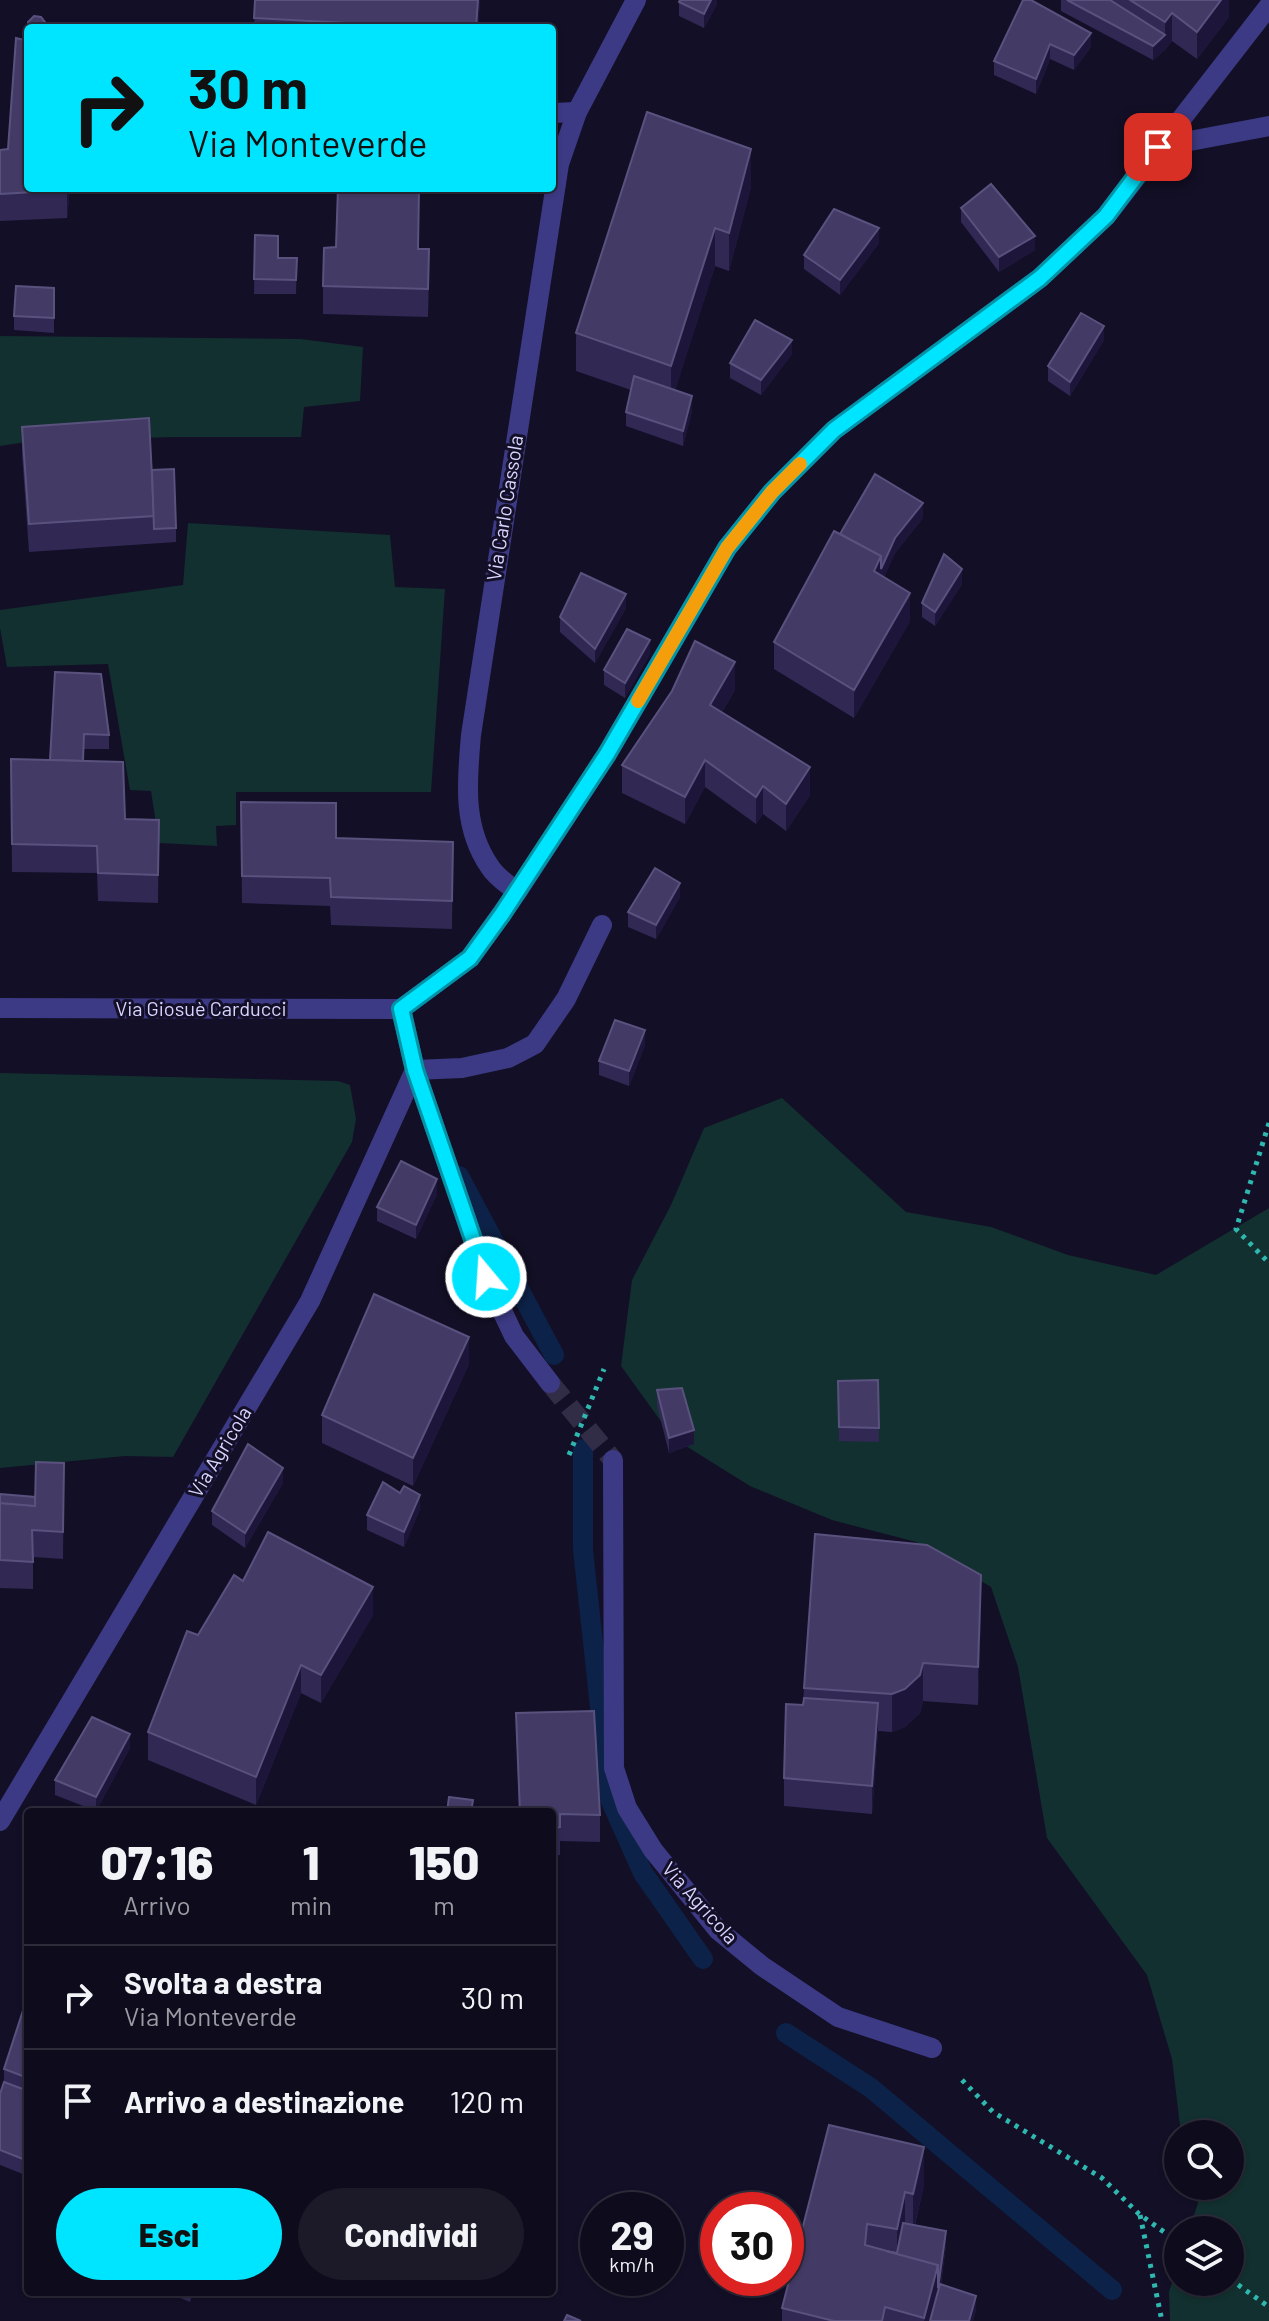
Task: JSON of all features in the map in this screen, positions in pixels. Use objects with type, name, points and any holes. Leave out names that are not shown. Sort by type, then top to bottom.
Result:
[{"type":"street","name":"Via Carlo Cassola","points":[[556,183],[559,164],[577,112],[636,0]]},
{"type":"street","points":[[550,1383],[514,1336],[486,1277],[415,1070],[401,1009],[470,958],[607,754],[727,548],[772,492],[834,430],[1040,278],[1106,216],[1269,6]]},
{"type":"street","points":[[556,113],[577,112]]},
{"type":"street","points":[[1158,147],[1269,126]]},
{"type":"street","name":"Via Carlo Cassola","points":[[517,892],[490,869],[472,830],[466,793],[471,735],[555,192]]},
{"type":"street","points":[[415,1070],[462,1068],[493,1062],[535,1044],[566,999],[602,925]]},
{"type":"street","name":"Via Giosuè Carducci","points":[[0,1008],[401,1009]]},
{"type":"street","name":"Via Agricola","points":[[0,1821],[310,1301],[415,1070]]},
{"type":"street","name":"Via Agricola","points":[[613,1460],[614,1768],[627,1808],[653,1850],[718,1930],[762,1966],[838,2017],[932,2048]]},
{"type":"path","points":[[1269,1123],[1236,1229],[1269,1263]]},
{"type":"path","points":[[569,1455],[604,1369]]},
{"type":"path","points":[[932,2048],[993,2112],[1102,2178],[1139,2214],[1164,2232]]},
{"type":"path","points":[[1139,2214],[1162,2321]]},
{"type":"path","points":[[1244,2289],[1269,2307]]},
{"type":"green space","points":[[0,336],[300,339],[363,347],[360,401],[304,407],[301,437],[173,437],[26,442],[0,446]]},
{"type":"green space","points":[[188,523],[390,535],[395,587],[445,589],[431,792],[236,792],[236,825],[216,826],[217,846],[159,843],[151,791],[130,790],[108,664],[7,667],[0,610],[183,585]]},
{"type":"green space","points":[[0,1073],[338,1081],[350,1085],[356,1119],[352,1142],[173,1457],[125,1456],[0,1468]]},
{"type":"green space","points":[[782,1098],[906,1212],[991,1227],[1068,1255],[1156,1275],[1269,1208],[1269,2321],[1170,2321],[1169,2296],[1244,2296],[1244,2216],[1194,2216],[1197,2200],[1244,2200],[1244,2120],[1179,2120],[1172,2059],[1147,1975],[1047,1838],[1018,1667],[991,1587],[916,1542],[832,1520],[750,1486],[673,1438],[621,1366],[632,1280],[671,1205],[704,1128]]},
{"type":"building","points":[[255,0],[478,0],[476,24],[366,24],[254,18]]},
{"type":"building","points":[[680,0],[711,0],[704,14]]},
{"type":"building","points":[[1023,0],[1031,0],[1091,33],[1074,55],[1050,44],[1036,79],[994,61]]},
{"type":"building","points":[[1067,0],[1110,0],[1165,35],[1153,46]]},
{"type":"building","points":[[1130,0],[1221,0],[1197,32],[1172,13],[1165,22]]},
{"type":"building","points":[[34,16],[41,17],[46,24],[28,24]]},
{"type":"building","points":[[16,38],[24,40],[24,192],[34,192],[0,194],[0,150],[8,149]]},
{"type":"building","points":[[647,112],[751,149],[729,233],[715,228],[671,366],[576,333]]},
{"type":"building","points":[[991,184],[1035,236],[999,257],[961,208]]},
{"type":"building","points":[[338,192],[419,192],[418,249],[429,249],[428,289],[323,286],[324,248],[336,247]]},
{"type":"building","points":[[834,209],[879,228],[840,280],[804,255]]},
{"type":"building","points":[[255,235],[278,236],[278,258],[297,258],[296,280],[254,279]]},
{"type":"building","points":[[16,286],[54,288],[54,318],[14,316]]},
{"type":"building","points":[[1081,313],[1104,326],[1070,382],[1048,366]]},
{"type":"building","points":[[755,320],[792,340],[761,380],[730,363]]},
{"type":"building","points":[[634,376],[692,396],[683,431],[626,412]]},
{"type":"building","points":[[149,418],[154,516],[29,524],[22,427]]},
{"type":"building","points":[[174,469],[176,528],[154,529],[152,470]]},
{"type":"building","points":[[875,474],[923,503],[895,538],[881,569],[881,556],[840,534]]},
{"type":"building","points":[[834,531],[881,556],[874,571],[910,593],[854,690],[774,642]]},
{"type":"building","points":[[944,554],[962,569],[935,612],[922,603]]},
{"type":"building","points":[[581,573],[626,594],[595,649],[560,617]]},
{"type":"building","points":[[627,629],[650,640],[625,683],[604,670]]},
{"type":"building","points":[[695,641],[735,662],[710,705],[810,767],[786,804],[763,786],[756,797],[705,760],[685,797],[622,765],[672,691]]},
{"type":"building","points":[[55,672],[101,674],[109,735],[84,734],[83,761],[50,760]]},
{"type":"building","points":[[11,759],[123,762],[125,819],[159,820],[158,875],[98,873],[97,846],[12,844]]},
{"type":"building","points":[[241,802],[336,803],[336,838],[453,842],[452,901],[331,897],[330,878],[242,876]]},
{"type":"building","points":[[655,868],[680,883],[656,925],[628,912]]},
{"type":"building","points":[[615,1020],[645,1030],[629,1071],[599,1061]]},
{"type":"building","points":[[401,1161],[437,1179],[416,1225],[377,1207]]},
{"type":"building","points":[[374,1294],[469,1337],[413,1458],[322,1415]]},
{"type":"building","points":[[878,1380],[879,1428],[839,1427],[838,1381]]},
{"type":"building","points":[[682,1388],[694,1430],[669,1438],[657,1390]]},
{"type":"building","points":[[248,1444],[283,1468],[245,1533],[212,1511]]},
{"type":"building","points":[[36,1462],[64,1463],[63,1532],[32,1530],[33,1562],[0,1560],[0,1503],[35,1506]]},
{"type":"building","points":[[383,1482],[400,1493],[404,1486],[420,1495],[404,1532],[367,1515]]},
{"type":"building","points":[[0,1494],[35,1497],[35,1506],[0,1503]]},
{"type":"building","points":[[268,1532],[373,1587],[321,1675],[301,1665],[256,1777],[148,1732],[187,1631],[198,1635],[234,1575],[243,1581]]},
{"type":"building","points":[[815,1534],[927,1545],[981,1575],[978,1667],[923,1663],[920,1675],[905,1689],[892,1694],[804,1688]]},
{"type":"building","points":[[804,1698],[878,1703],[872,1786],[784,1778],[786,1704],[803,1705]]},
{"type":"building","points":[[594,1711],[600,1815],[560,1814],[560,1827],[556,1828],[556,1808],[520,1808],[516,1713]]},
{"type":"building","points":[[92,1717],[130,1734],[96,1797],[55,1780]]},
{"type":"building","points":[[449,1797],[473,1800],[472,1808],[448,1808]]},
{"type":"building","points":[[24,2007],[24,2076],[4,2069]]},
{"type":"building","points":[[4,2082],[24,2090],[24,2159],[0,2150],[0,2094]]},
{"type":"building","points":[[829,2125],[924,2147],[913,2194],[905,2192],[897,2229],[867,2224],[865,2245],[938,2265],[924,2318],[885,2307],[882,2321],[834,2321],[782,2308],[785,2296],[804,2296],[804,2222]]},
{"type":"building","points":[[903,2223],[946,2231],[938,2288],[938,2265],[886,2251],[897,2253]]},
{"type":"building","points":[[940,2284],[976,2296],[969,2321],[930,2321]]},
{"type":"building","points":[[567,2315],[581,2321],[564,2321]]},
{"type":"waterway","points":[[459,1176],[554,1355]]},
{"type":"waterway","points":[[583,1449],[583,1550],[610,1799],[643,1873],[703,1959]]},
{"type":"waterway","points":[[786,2033],[871,2088],[1112,2290]]},
{"type":"tunnel","points":[[550,1383],[613,1460]]},
{"type":"slow traffic","points":[[638,701],[727,548],[772,492],[800,464]]},
{"type":"route","points":[[486,1277],[415,1070],[401,1009],[470,958],[502,914],[607,754],[727,548],[772,492],[834,430],[1040,278],[1106,216],[1158,147]]}]
